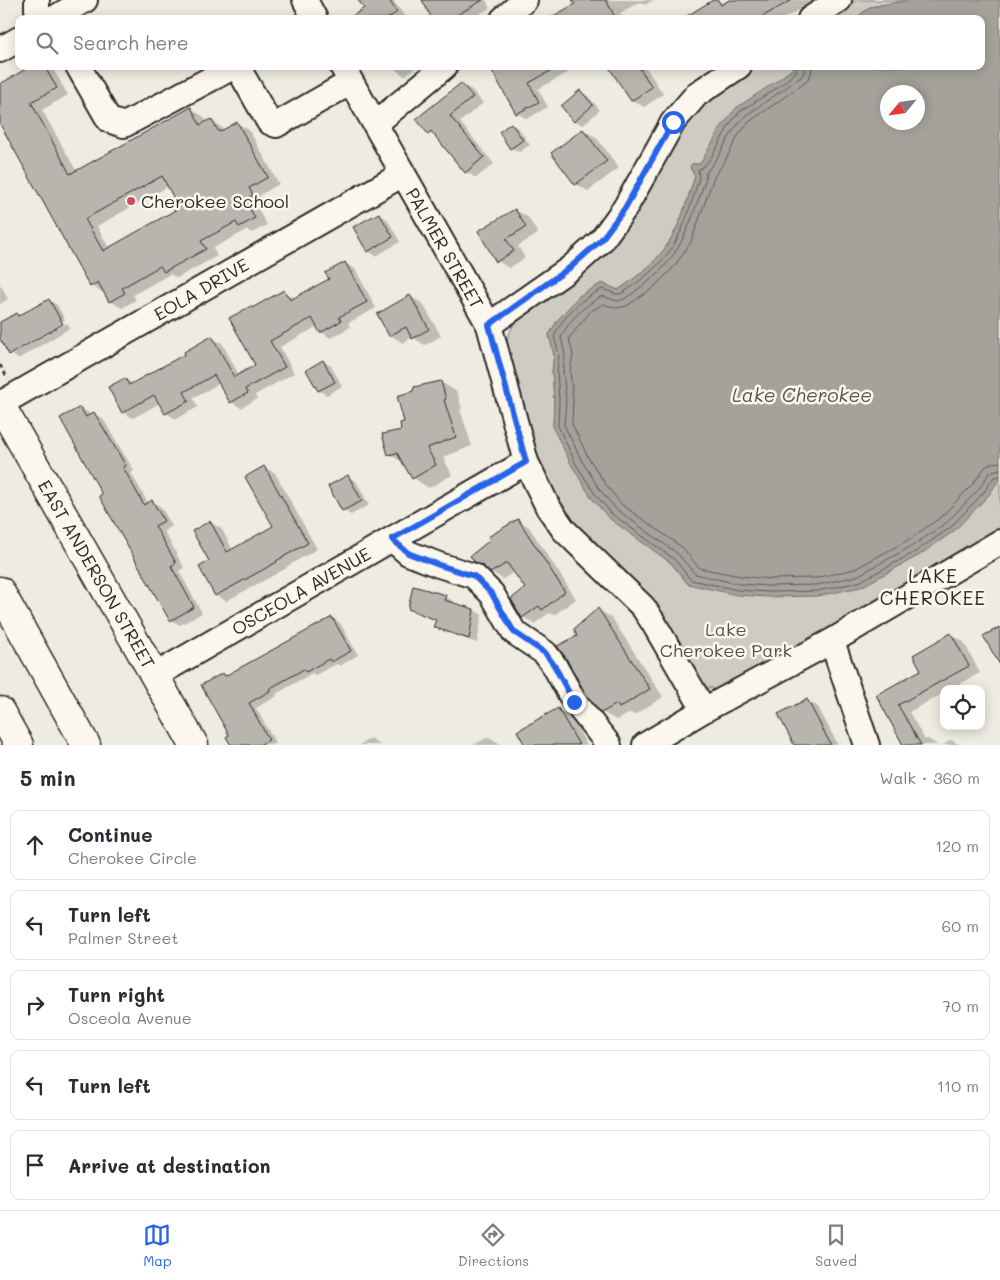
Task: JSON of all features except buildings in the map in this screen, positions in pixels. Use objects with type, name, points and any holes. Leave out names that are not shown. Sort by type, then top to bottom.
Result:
[{"type":"main road","name":"EAST ANDERSON STREET","points":[[4,397],[154,676],[194,745]]},
{"type":"main road","points":[[0,591],[86,742]]},
{"type":"main road","points":[[0,711],[19,745]]},
{"type":"street","points":[[37,0],[39,15]]},
{"type":"street","points":[[60,15],[85,0]]},
{"type":"street","points":[[304,0],[313,15]]},
{"type":"street","points":[[508,15],[526,0]]},
{"type":"street","points":[[816,15],[838,0]]},
{"type":"street","points":[[0,50],[15,41]]},
{"type":"street","points":[[80,70],[109,120],[124,125],[228,70]]},
{"type":"street","points":[[238,70],[269,122],[276,125],[347,74]]},
{"type":"street","points":[[375,124],[440,70]]},
{"type":"street","points":[[489,325],[572,266],[601,240],[625,208],[673,122],[697,94],[733,70]]},
{"type":"street","name":"PALMER STREET","points":[[347,74],[489,325],[526,462],[548,507],[564,530],[643,607],[704,710]]},
{"type":"street","name":"EOLA DRIVE","points":[[4,397],[403,174]]},
{"type":"street","name":"OSCEOLA AVENUE","points":[[154,676],[526,462]]},
{"type":"street","points":[[392,539],[408,553],[474,576],[492,594],[514,632],[545,653],[554,665],[574,702],[608,745]]},
{"type":"street","points":[[644,745],[704,710],[832,641],[1000,542]]},
{"type":"street","points":[[832,641],[867,745]]},
{"type":"path","points":[[0,365],[4,397]]},
{"type":"green space","points":[[856,0],[910,0],[870,7],[860,15],[834,15]]},
{"type":"green space","name":"Lake Cherokee Park","points":[[749,70],[791,70],[778,80],[709,151],[700,164],[692,164],[690,168],[695,176],[683,214],[668,244],[656,259],[618,290],[602,283],[579,296],[557,321],[549,335],[554,355],[552,371],[553,428],[591,497],[609,518],[671,563],[688,584],[988,496],[1000,478],[1000,535],[720,691],[701,685],[570,526],[544,484],[508,362],[507,339],[517,316],[584,267],[694,107]]},
{"type":"water","name":"Lake Cherokee","points":[[910,0],[1000,0],[1000,478],[988,496],[954,531],[918,556],[861,587],[818,596],[769,597],[737,595],[688,584],[671,563],[609,518],[591,497],[572,466],[553,428],[552,371],[554,355],[549,335],[557,321],[579,296],[602,283],[618,290],[642,272],[662,252],[677,228],[683,214],[695,177],[690,166],[692,164],[700,164],[722,126],[736,108],[791,70],[985,70],[985,15],[860,15],[870,7]]},
{"type":"place","name":"Cherokee School","points":[[131,201]]},
{"type":"district","name":"LAKE CHEROKEE","points":[[933,586]]},
{"type":"route","points":[[574,702],[554,665],[545,653],[514,632],[492,594],[474,576],[408,553],[392,539],[526,462],[489,325],[572,266],[601,240],[625,208],[673,122]]}]
